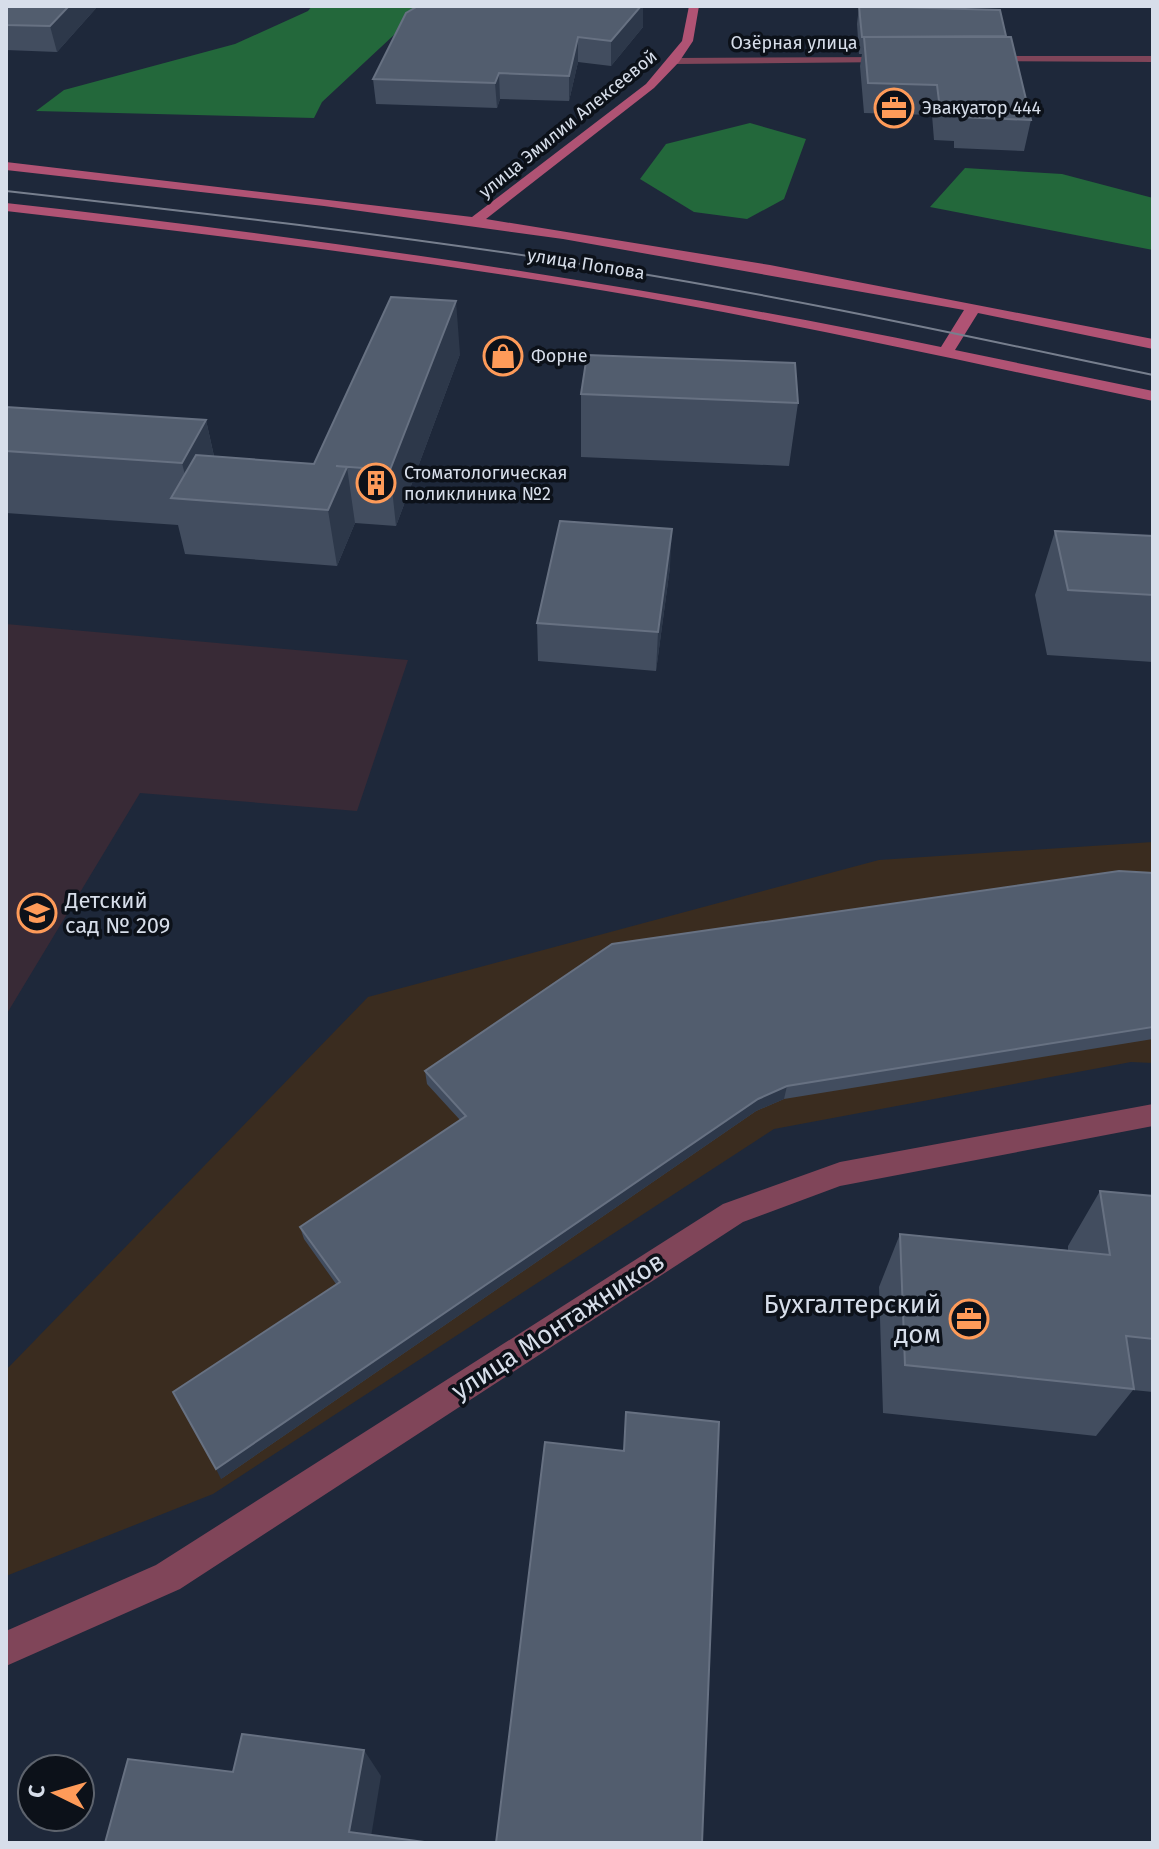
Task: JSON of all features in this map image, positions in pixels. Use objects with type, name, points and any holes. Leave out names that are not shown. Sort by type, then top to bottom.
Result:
[{"type":"main road","name":"улица Эмилии Алексеевой","points":[[474,222],[650,86],[675,61],[690,37],[695,20],[694,6]]},
{"type":"main road","name":"улица Попова","points":[[6,166],[474,222],[640,246],[974,307],[1153,344]]},
{"type":"main road","name":"улица Попова","points":[[6,207],[271,238],[581,283],[946,352],[1153,396]]},
{"type":"main road","points":[[946,352],[974,307]]},
{"type":"street","points":[[965,60],[1153,59]]},
{"type":"street","name":"Озёрная улица","points":[[675,61],[903,60]]},
{"type":"street","name":"улица Монтажников","points":[[6,1649],[168,1577],[733,1213],[840,1174],[1153,1115]]},
{"type":"shaded area","name":"Детский сад № 209","points":[[6,624],[408,660],[357,811],[140,793],[6,1015]]},
{"type":"shaded area","points":[[1153,842],[1153,1063],[1131,1062],[774,1129],[213,1494],[6,1576],[6,1370],[368,997],[879,860]]},
{"type":"green space","points":[[312,6],[425,6],[322,102],[314,118],[36,111],[64,90],[235,44],[308,11]]},
{"type":"green space","points":[[750,123],[806,139],[784,199],[747,219],[694,212],[640,179],[666,144]]},
{"type":"green space","points":[[965,168],[1062,174],[1153,198],[1153,250],[930,207]]},
{"type":"building","points":[[6,6],[69,6],[50,26],[6,25]]},
{"type":"building","points":[[418,6],[641,6],[611,41],[578,37],[569,76],[499,73],[495,83],[373,79],[406,13]]},
{"type":"building","points":[[859,6],[1000,10],[1006,36],[862,37]]},
{"type":"building","points":[[864,37],[1011,37],[1031,120],[960,117],[960,110],[940,109],[937,85],[868,83]]},
{"type":"building","points":[[391,297],[456,301],[390,470],[336,466],[347,467],[328,510],[171,498],[196,455],[314,464]]},
{"type":"building","points":[[587,355],[795,363],[798,403],[581,394]]},
{"type":"building","points":[[6,407],[206,420],[182,463],[6,451]]},
{"type":"building","points":[[560,521],[672,529],[658,632],[537,623]]},
{"type":"building","points":[[1055,531],[1153,536],[1153,595],[1068,590]]},
{"type":"building","points":[[1119,871],[1153,873],[1153,1027],[787,1086],[758,1099],[216,1469],[173,1392],[340,1282],[300,1227],[466,1116],[425,1071],[612,944]]},
{"type":"building","points":[[1100,1191],[1153,1196],[1153,1339],[1126,1336],[1134,1389],[905,1365],[900,1234],[1110,1255]]},
{"type":"building","points":[[626,1412],[719,1422],[702,1843],[496,1843],[545,1442],[624,1451]]},
{"type":"building","points":[[242,1734],[364,1750],[349,1832],[432,1843],[105,1843],[128,1759],[233,1772]]},
{"type":"tram line","points":[[6,191],[236,217],[618,270],[819,306],[1153,375]]},
{"type":"place","name":"Эвакуатор 444","points":[[894,108]]},
{"type":"place","name":"Форне","points":[[503,356]]},
{"type":"place","name":"Стоматологическая поликлиника №2","points":[[376,483]]},
{"type":"place","name":"Детский сад № 209","points":[[37,913]]},
{"type":"place","name":"Бухгалтерский дом","points":[[969,1319]]}]
